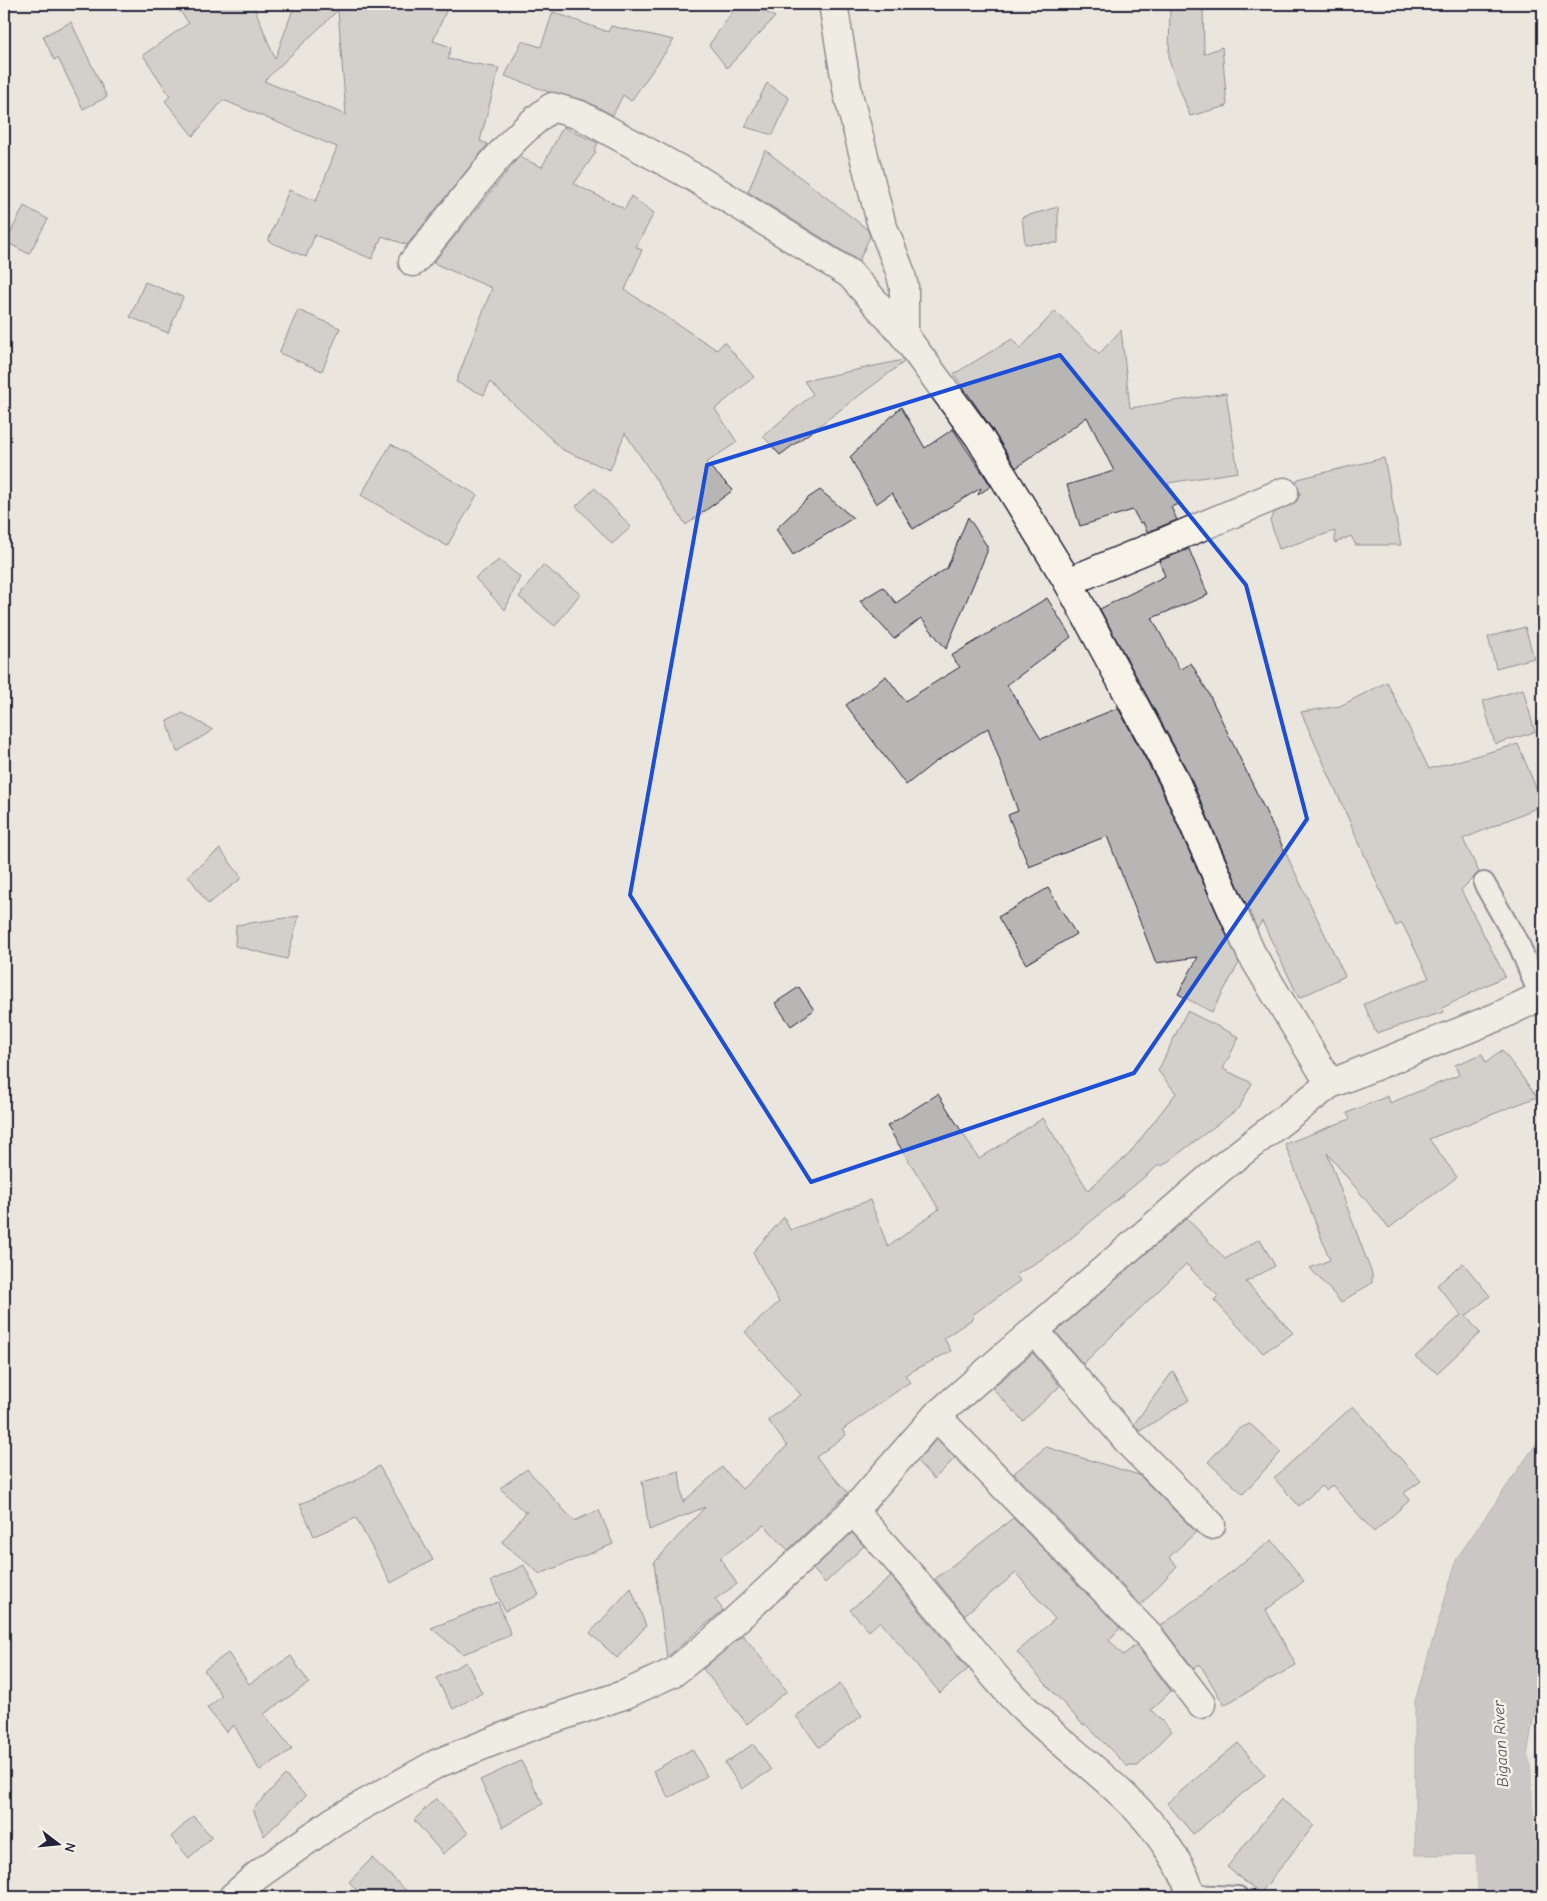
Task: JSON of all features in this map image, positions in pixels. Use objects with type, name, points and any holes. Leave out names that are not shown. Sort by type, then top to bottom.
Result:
[{"type":"street","points":[[833,4],[848,94],[881,222],[900,271],[904,287],[904,335]]},
{"type":"street","points":[[413,262],[488,169],[529,124],[552,107],[580,114],[696,179],[850,274],[904,335],[979,437],[1068,582],[1173,777],[1251,954],[1330,1084]]},
{"type":"street","points":[[1068,582],[1284,492]]},
{"type":"street","points":[[233,1897],[258,1875],[334,1821],[436,1764],[526,1728],[626,1694],[674,1672],[714,1640],[853,1511],[936,1416],[1221,1168],[1330,1084],[1497,1017],[1541,996]]},
{"type":"street","points":[[1034,1330],[1132,1446],[1210,1525]]},
{"type":"street","points":[[936,1416],[1150,1637],[1201,1704]]},
{"type":"street","points":[[853,1511],[909,1573],[1014,1698],[1052,1736],[1104,1777],[1140,1811],[1165,1843],[1179,1866],[1190,1896]]},
{"type":"lane","points":[[1484,883],[1520,947],[1541,996]]},
{"type":"lane","points":[[1190,1896],[1238,1897]]},
{"type":"highlighted area","points":[[1060,355],[1246,585],[1307,819],[1134,1073],[811,1182],[630,895],[707,465]]},
{"type":"water","points":[[1543,1434],[1543,1679],[1538,1692],[1510,1854],[1415,1855],[1415,1701],[1457,1558]]},
{"type":"building","points":[[174,4],[253,4],[275,59],[295,4],[449,4],[433,41],[451,47],[448,59],[499,68],[480,141],[488,144],[407,245],[382,236],[372,259],[315,235],[306,257],[268,241],[289,190],[316,201],[337,147],[223,100],[193,136],[165,101],[170,96],[143,55],[189,23]],"holes":[[[338,10],[346,115],[264,81]]]},
{"type":"building","points":[[738,4],[751,4],[775,17],[727,68],[709,45]]},
{"type":"building","points":[[1170,4],[1203,4],[1204,54],[1222,47],[1227,106],[1190,116],[1169,60]]},
{"type":"building","points":[[553,12],[608,32],[611,26],[674,40],[631,101],[623,95],[613,115],[584,100],[549,92],[505,76],[522,41],[541,47]]},
{"type":"building","points":[[71,22],[107,97],[83,109],[58,58],[54,60],[43,36]]},
{"type":"building","points":[[767,83],[789,98],[773,135],[745,127]]},
{"type":"building","points":[[563,127],[598,143],[594,151],[596,152],[574,184],[625,209],[631,196],[654,213],[636,247],[642,250],[625,290],[717,350],[724,342],[754,377],[715,409],[737,442],[706,463],[733,490],[686,525],[625,433],[610,470],[563,450],[490,382],[484,395],[456,382],[492,288],[433,263],[519,157],[542,167]]},
{"type":"building","points":[[765,150],[867,229],[870,236],[859,261],[748,192]]},
{"type":"building","points":[[24,206],[48,219],[29,254],[6,242]]},
{"type":"building","points":[[1058,207],[1058,243],[1025,244],[1022,217]]},
{"type":"building","points":[[145,282],[183,297],[168,333],[130,317]]},
{"type":"building","points":[[298,310],[340,328],[322,371],[279,353]]},
{"type":"building","points":[[1055,311],[1099,354],[1121,330],[1130,408],[1226,393],[1238,472],[1168,483],[1178,504],[1171,507],[1177,520],[1147,532],[1143,522],[1140,523],[1133,510],[1080,526],[1067,485],[1114,471],[1087,417],[1016,468],[954,374],[1012,339],[1020,349]]},
{"type":"building","points":[[903,360],[904,362],[780,455],[763,436],[813,394],[804,381]]},
{"type":"building","points":[[901,407],[925,448],[953,429],[991,486],[978,495],[981,488],[913,529],[892,493],[876,504],[850,457]]},
{"type":"building","points":[[391,444],[477,495],[447,546],[361,495]]},
{"type":"building","points":[[1384,458],[1401,545],[1356,545],[1351,536],[1335,543],[1335,531],[1279,549],[1270,520],[1275,512],[1297,501],[1300,494],[1296,483],[1298,479]]},
{"type":"building","points":[[595,488],[631,527],[612,544],[576,506]]},
{"type":"building","points":[[820,490],[853,518],[793,555],[776,529],[808,498]]},
{"type":"building","points":[[968,517],[987,546],[987,552],[946,649],[921,618],[894,639],[860,601],[883,587],[896,603],[947,568]]},
{"type":"building","points":[[1189,549],[1208,595],[1152,618],[1180,670],[1191,663],[1209,694],[1345,976],[1299,998],[1262,921],[1257,929],[1187,770],[1100,609],[1165,576],[1159,561]]},
{"type":"building","points":[[499,560],[520,577],[505,610],[475,578]]},
{"type":"building","points":[[543,565],[580,594],[555,626],[519,597]]},
{"type":"building","points":[[1047,598],[1071,637],[1007,685],[1041,739],[1118,708],[1159,784],[1239,963],[1212,1012],[1178,994],[1198,957],[1156,963],[1107,836],[1029,867],[1008,815],[1018,811],[988,728],[935,762],[906,785],[846,705],[886,676],[905,701],[960,667],[951,656]]},
{"type":"building","points":[[1525,627],[1534,658],[1496,668],[1488,637]]},
{"type":"building","points":[[1387,682],[1429,769],[1518,744],[1543,805],[1463,839],[1479,872],[1461,890],[1505,976],[1442,1008],[1444,1012],[1376,1033],[1364,1004],[1429,978],[1402,923],[1396,926],[1301,712],[1340,706]]},
{"type":"building","points":[[1523,689],[1535,732],[1495,744],[1483,701]]},
{"type":"building","points":[[183,713],[213,730],[177,752],[167,721]]},
{"type":"building","points":[[220,849],[242,878],[208,904],[188,875]]},
{"type":"building","points":[[1048,888],[1076,934],[1026,964],[998,917]]},
{"type":"building","points":[[299,916],[287,959],[235,946],[236,925]]},
{"type":"building","points":[[799,987],[814,1010],[791,1026],[775,1003]]},
{"type":"building","points":[[1187,1011],[1239,1037],[1223,1069],[1252,1083],[1239,1108],[1162,1166],[1160,1164],[1058,1249],[1016,1275],[1020,1281],[972,1315],[974,1318],[944,1338],[951,1351],[905,1375],[910,1382],[842,1430],[846,1435],[816,1457],[848,1493],[788,1550],[764,1525],[720,1558],[737,1584],[715,1599],[723,1610],[667,1657],[654,1563],[705,1507],[649,1530],[642,1481],[679,1471],[683,1502],[722,1467],[742,1489],[787,1446],[768,1420],[801,1395],[745,1332],[779,1302],[753,1252],[784,1217],[790,1230],[870,1200],[888,1247],[939,1209],[887,1126],[938,1094],[979,1159],[1043,1118],[1088,1190],[1129,1154],[1176,1093],[1158,1071]]},
{"type":"building","points":[[1502,1050],[1537,1097],[1429,1139],[1457,1177],[1389,1228],[1327,1153],[1372,1274],[1372,1283],[1341,1302],[1310,1268],[1330,1260],[1285,1144],[1350,1119],[1347,1113],[1388,1096],[1390,1103],[1459,1075],[1455,1065],[1482,1054],[1486,1063]]},
{"type":"building","points":[[1187,1218],[1225,1259],[1260,1239],[1275,1266],[1246,1282],[1293,1333],[1263,1353],[1214,1300],[1218,1296],[1186,1264],[1083,1364],[1056,1332]]},
{"type":"building","points":[[1463,1263],[1490,1296],[1466,1316],[1480,1333],[1437,1373],[1415,1357],[1461,1315],[1437,1285]]},
{"type":"building","points":[[1033,1353],[1060,1386],[1023,1421],[992,1388]]},
{"type":"building","points":[[1173,1371],[1189,1400],[1140,1431],[1134,1424]]},
{"type":"building","points":[[1353,1406],[1421,1481],[1404,1493],[1410,1500],[1374,1532],[1332,1485],[1326,1491],[1321,1486],[1299,1506],[1274,1478]]},
{"type":"building","points":[[1250,1424],[1281,1452],[1243,1494],[1208,1462],[1238,1429]]},
{"type":"building","points":[[937,1439],[955,1458],[934,1479],[917,1461]]},
{"type":"building","points":[[1046,1447],[1139,1475],[1196,1532],[1169,1557],[1177,1566],[1141,1605],[1014,1473]]},
{"type":"building","points":[[379,1466],[433,1560],[391,1583],[356,1518],[314,1536],[300,1504],[355,1481]]},
{"type":"building","points":[[527,1469],[574,1521],[599,1510],[613,1544],[540,1574],[502,1542],[527,1511],[524,1512],[500,1488]]},
{"type":"building","points":[[1013,1518],[1120,1628],[1109,1640],[1123,1655],[1136,1645],[1171,1691],[1151,1710],[1172,1731],[1138,1766],[1127,1766],[1085,1724],[1083,1725],[1017,1652],[1055,1619],[1016,1573],[964,1615],[935,1579]]},
{"type":"building","points":[[852,1533],[864,1546],[825,1583],[813,1569]]},
{"type":"building","points":[[1272,1540],[1304,1581],[1266,1610],[1296,1665],[1224,1705],[1200,1664],[1194,1669],[1161,1626]]},
{"type":"building","points":[[524,1565],[539,1595],[505,1611],[491,1581]]},
{"type":"building","points":[[891,1576],[968,1669],[940,1693],[880,1621],[869,1631],[850,1610]]},
{"type":"building","points":[[631,1588],[646,1626],[617,1658],[590,1633]]},
{"type":"building","points":[[498,1602],[511,1635],[463,1654],[431,1628]]},
{"type":"building","points":[[743,1635],[787,1691],[747,1724],[703,1669]]},
{"type":"building","points":[[228,1653],[249,1684],[291,1656],[309,1683],[264,1714],[292,1749],[260,1771],[234,1725],[226,1732],[207,1708],[222,1696],[204,1670]]},
{"type":"building","points":[[466,1662],[482,1693],[453,1709],[436,1678]]},
{"type":"building","points":[[840,1684],[862,1716],[819,1747],[796,1716]]},
{"type":"building","points":[[1238,1743],[1265,1775],[1193,1834],[1167,1803]]},
{"type":"building","points":[[753,1744],[771,1770],[742,1789],[725,1763]]},
{"type":"building","points":[[692,1749],[707,1776],[669,1798],[653,1771]]},
{"type":"building","points":[[521,1761],[543,1804],[503,1827],[480,1780]]},
{"type":"building","points":[[285,1775],[306,1796],[264,1836],[253,1809]]},
{"type":"building","points":[[436,1798],[468,1833],[443,1854],[414,1820]]},
{"type":"building","points":[[1281,1799],[1314,1825],[1260,1894],[1227,1867]]},
{"type":"building","points":[[193,1816],[212,1837],[189,1858],[171,1837]]},
{"type":"building","points":[[372,1858],[413,1897],[363,1897],[349,1882]]},
{"type":"waterway","name":"Bigaan River","points":[[1501,1769],[1508,1897]]}]
